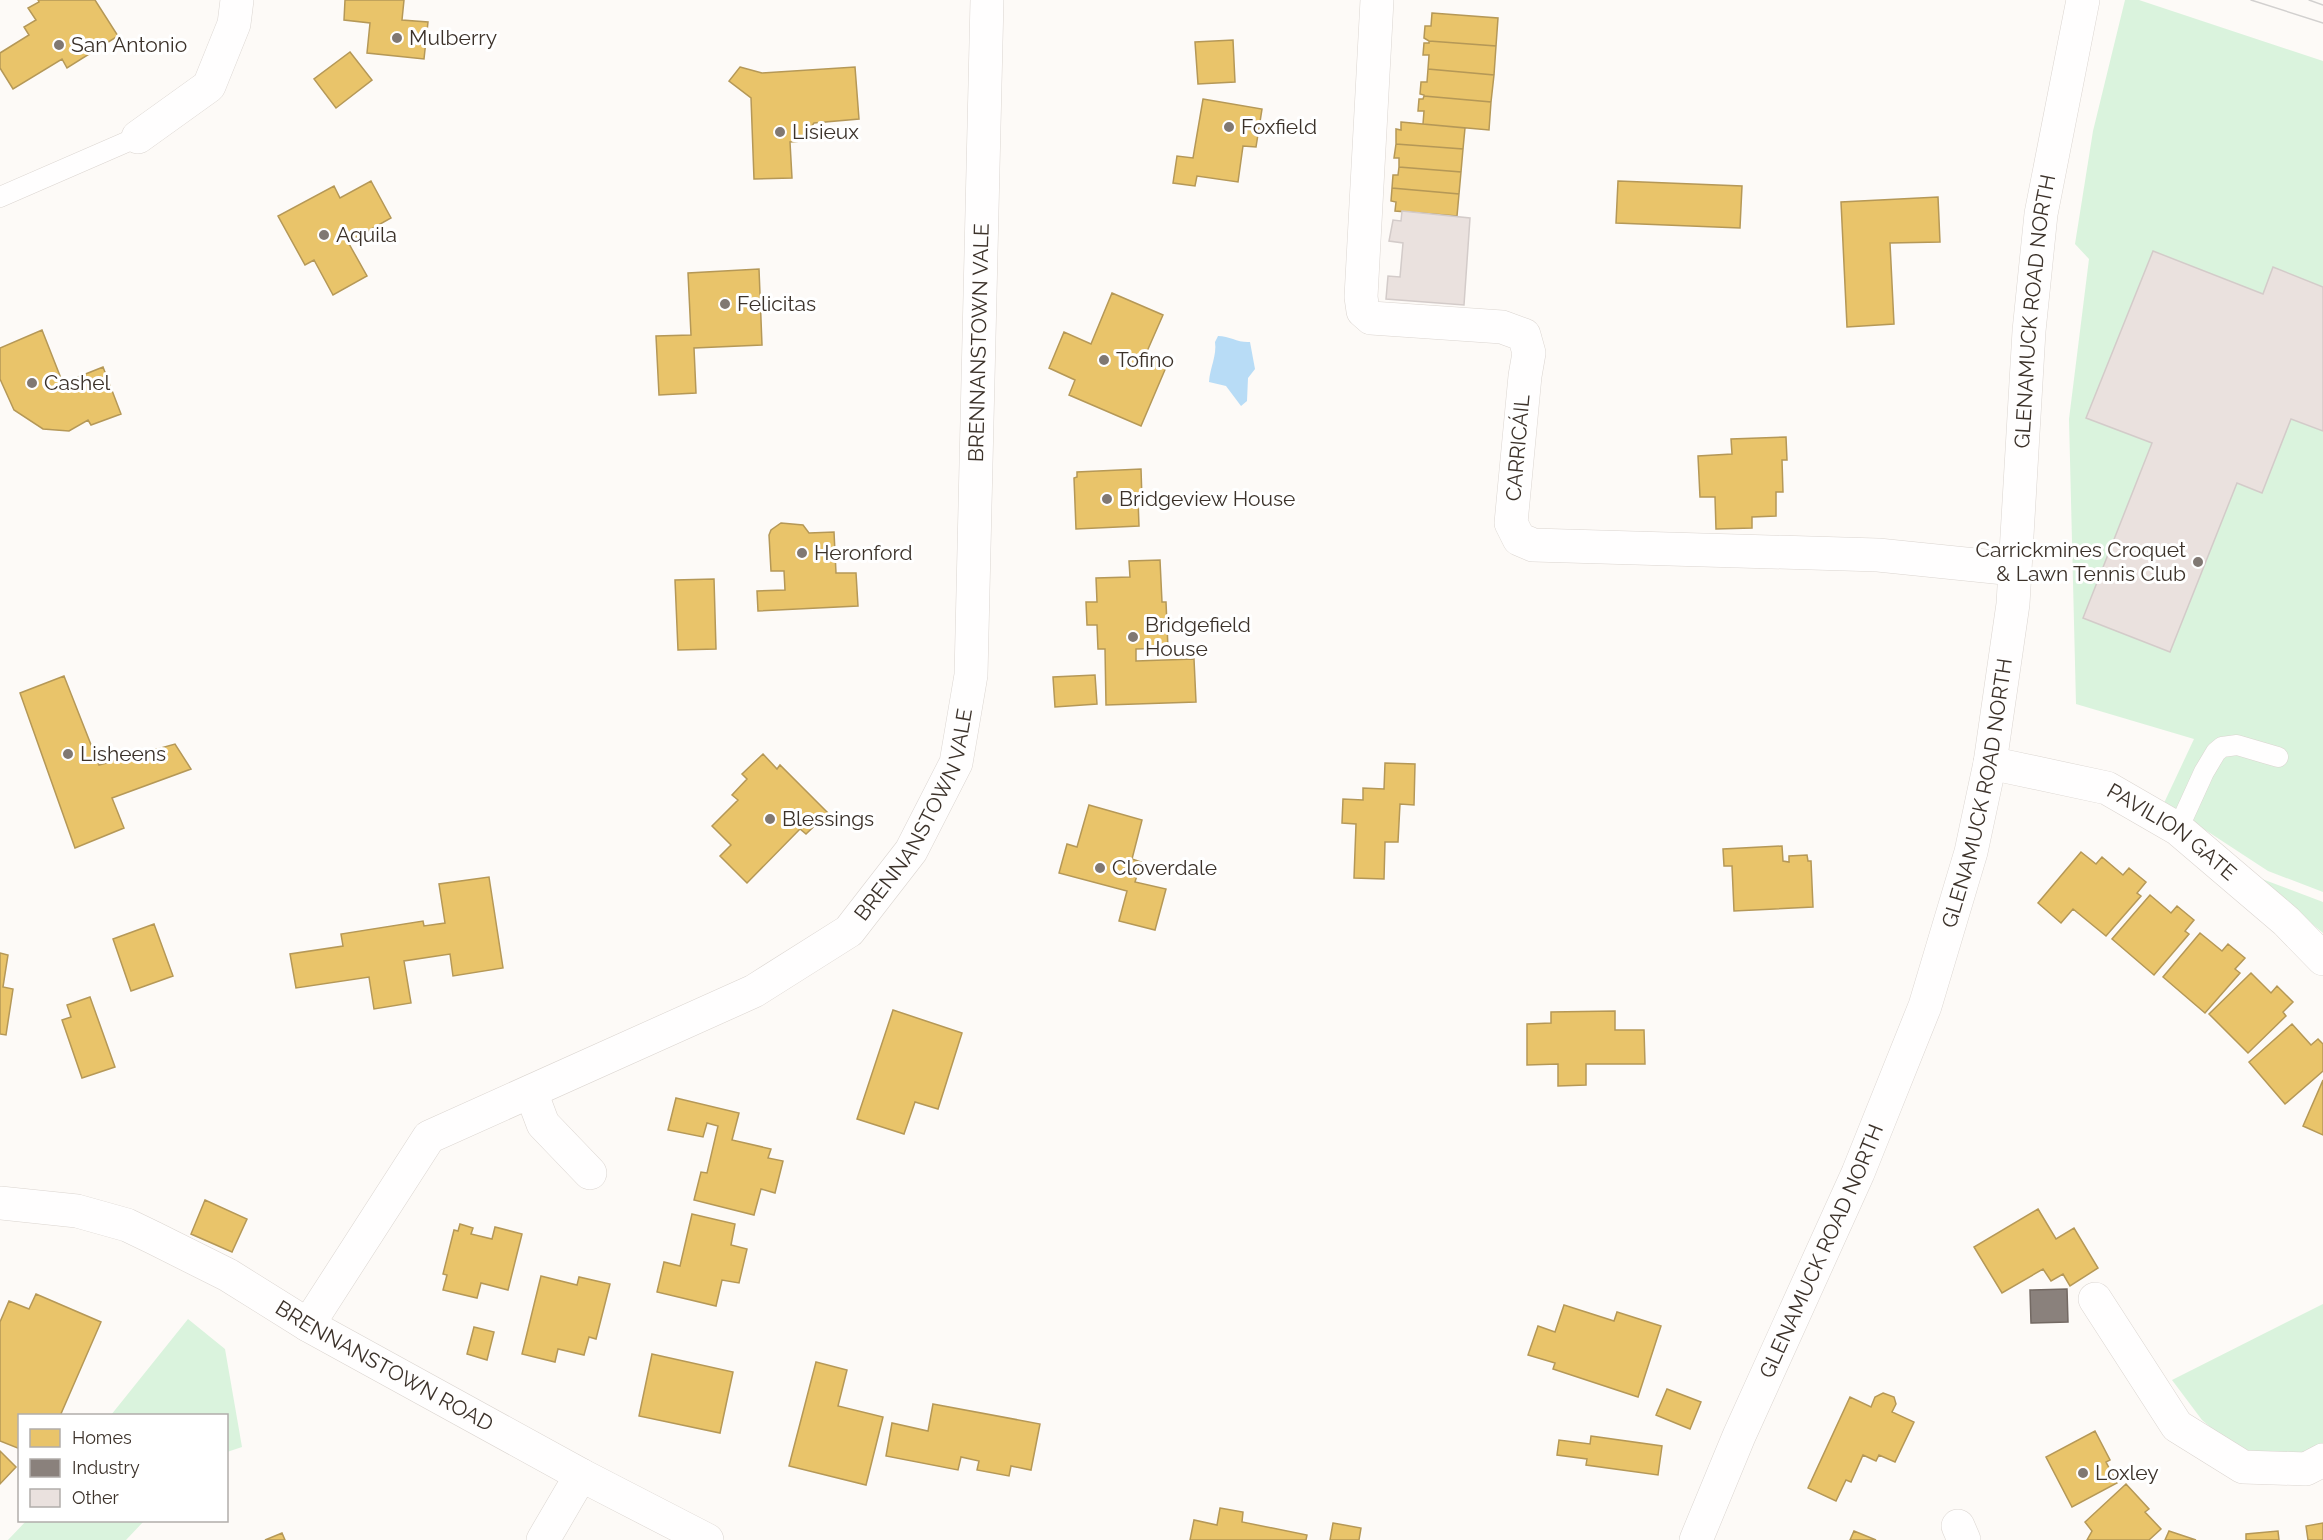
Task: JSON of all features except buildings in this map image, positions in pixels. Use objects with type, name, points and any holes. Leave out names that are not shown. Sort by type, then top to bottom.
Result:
[{"type":"street","points":[[138,137],[209,86],[234,24],[237,0]]},
{"type":"street","name":"BRENNANSTOWN VALE","points":[[308,1325],[429,1137],[754,992],[849,931],[911,851],[956,763],[971,675],[987,0]]},
{"type":"street","name":"CARRICÁIL","points":[[1377,0],[1361,297],[1363,311],[1371,318],[1502,327],[1524,334],[1529,353],[1510,523],[1518,539],[1533,545],[1878,555],[2014,569]]},
{"type":"street","name":"GLENAMUCK ROAD NORTH","points":[[1696,1540],[1714,1491],[1858,1173],[1925,1006],[1971,852],[1990,763],[2013,604],[2029,331],[2040,226],[2080,14]]},
{"type":"street","name":"PAVILION GATE","points":[[1990,763],[2107,788],[2178,829],[2286,921],[2323,958]]},
{"type":"street","points":[[531,1092],[543,1124],[590,1173]]},
{"type":"street","name":"BRENNANSTOWN ROAD","points":[[0,1188],[57,1208],[127,1225],[145,1233],[228,1275],[308,1325],[581,1475],[707,1540]]},
{"type":"street","name":"BRENNANSTOWN ROAD","points":[[0,1203],[57,1208]]},
{"type":"street","points":[[2095,1299],[2177,1426],[2243,1467],[2306,1469],[2323,1460]]},
{"type":"street","points":[[543,1540],[581,1475]]},
{"type":"lane","points":[[0,197],[138,137]]},
{"type":"lane","points":[[2178,829],[2204,772],[2216,752],[2222,747],[2237,745],[2278,757]]},
{"type":"green space","name":"Carrickmines Croquet & Lawn Tennis Club","points":[[2125,0],[2139,0],[2323,61],[2323,892],[2268,871],[2164,803],[2194,739],[2076,704],[2069,419],[2089,259],[2075,244],[2093,131]]},
{"type":"green space","points":[[2254,876],[2323,902],[2323,933]]},
{"type":"green space","points":[[2323,1304],[2323,1448],[2278,1458],[2235,1448],[2202,1420],[2172,1380]]},
{"type":"green space","points":[[188,1319],[225,1349],[242,1447],[228,1452],[228,1414],[112,1414]]},
{"type":"green space","points":[[25,1522],[143,1522],[126,1540],[8,1540]]},
{"type":"water","points":[[1218,336],[1250,342],[1255,369],[1248,378],[1247,401],[1241,406],[1226,386],[1209,382]]},
{"type":"tram line","points":[[2251,0],[2323,23]]},
{"type":"tram line","points":[[2309,0],[2323,5]]},
{"type":"place","name":"Mulberry","points":[[397,38]]},
{"type":"place","name":"San Antonio","points":[[59,45]]},
{"type":"place","name":"Foxfield","points":[[1229,127]]},
{"type":"place","name":"Lisieux","points":[[780,132]]},
{"type":"place","name":"Aquila","points":[[324,235]]},
{"type":"place","name":"Felicitas","points":[[725,304]]},
{"type":"place","name":"Tofino","points":[[1104,360]]},
{"type":"place","name":"Cashel","points":[[32,383]]},
{"type":"place","name":"Bridgeview House","points":[[1107,499]]},
{"type":"place","name":"Heronford","points":[[802,553]]},
{"type":"place","name":"Carrickmines Croquet & Lawn Tennis Club","points":[[2198,562]]},
{"type":"place","name":"Bridgefield House","points":[[1133,637]]},
{"type":"place","name":"Lisheens","points":[[68,754]]},
{"type":"place","name":"Blessings","points":[[770,819]]},
{"type":"place","name":"Cloverdale","points":[[1100,868]]},
{"type":"place","name":"Loxley","points":[[2083,1473]]}]
